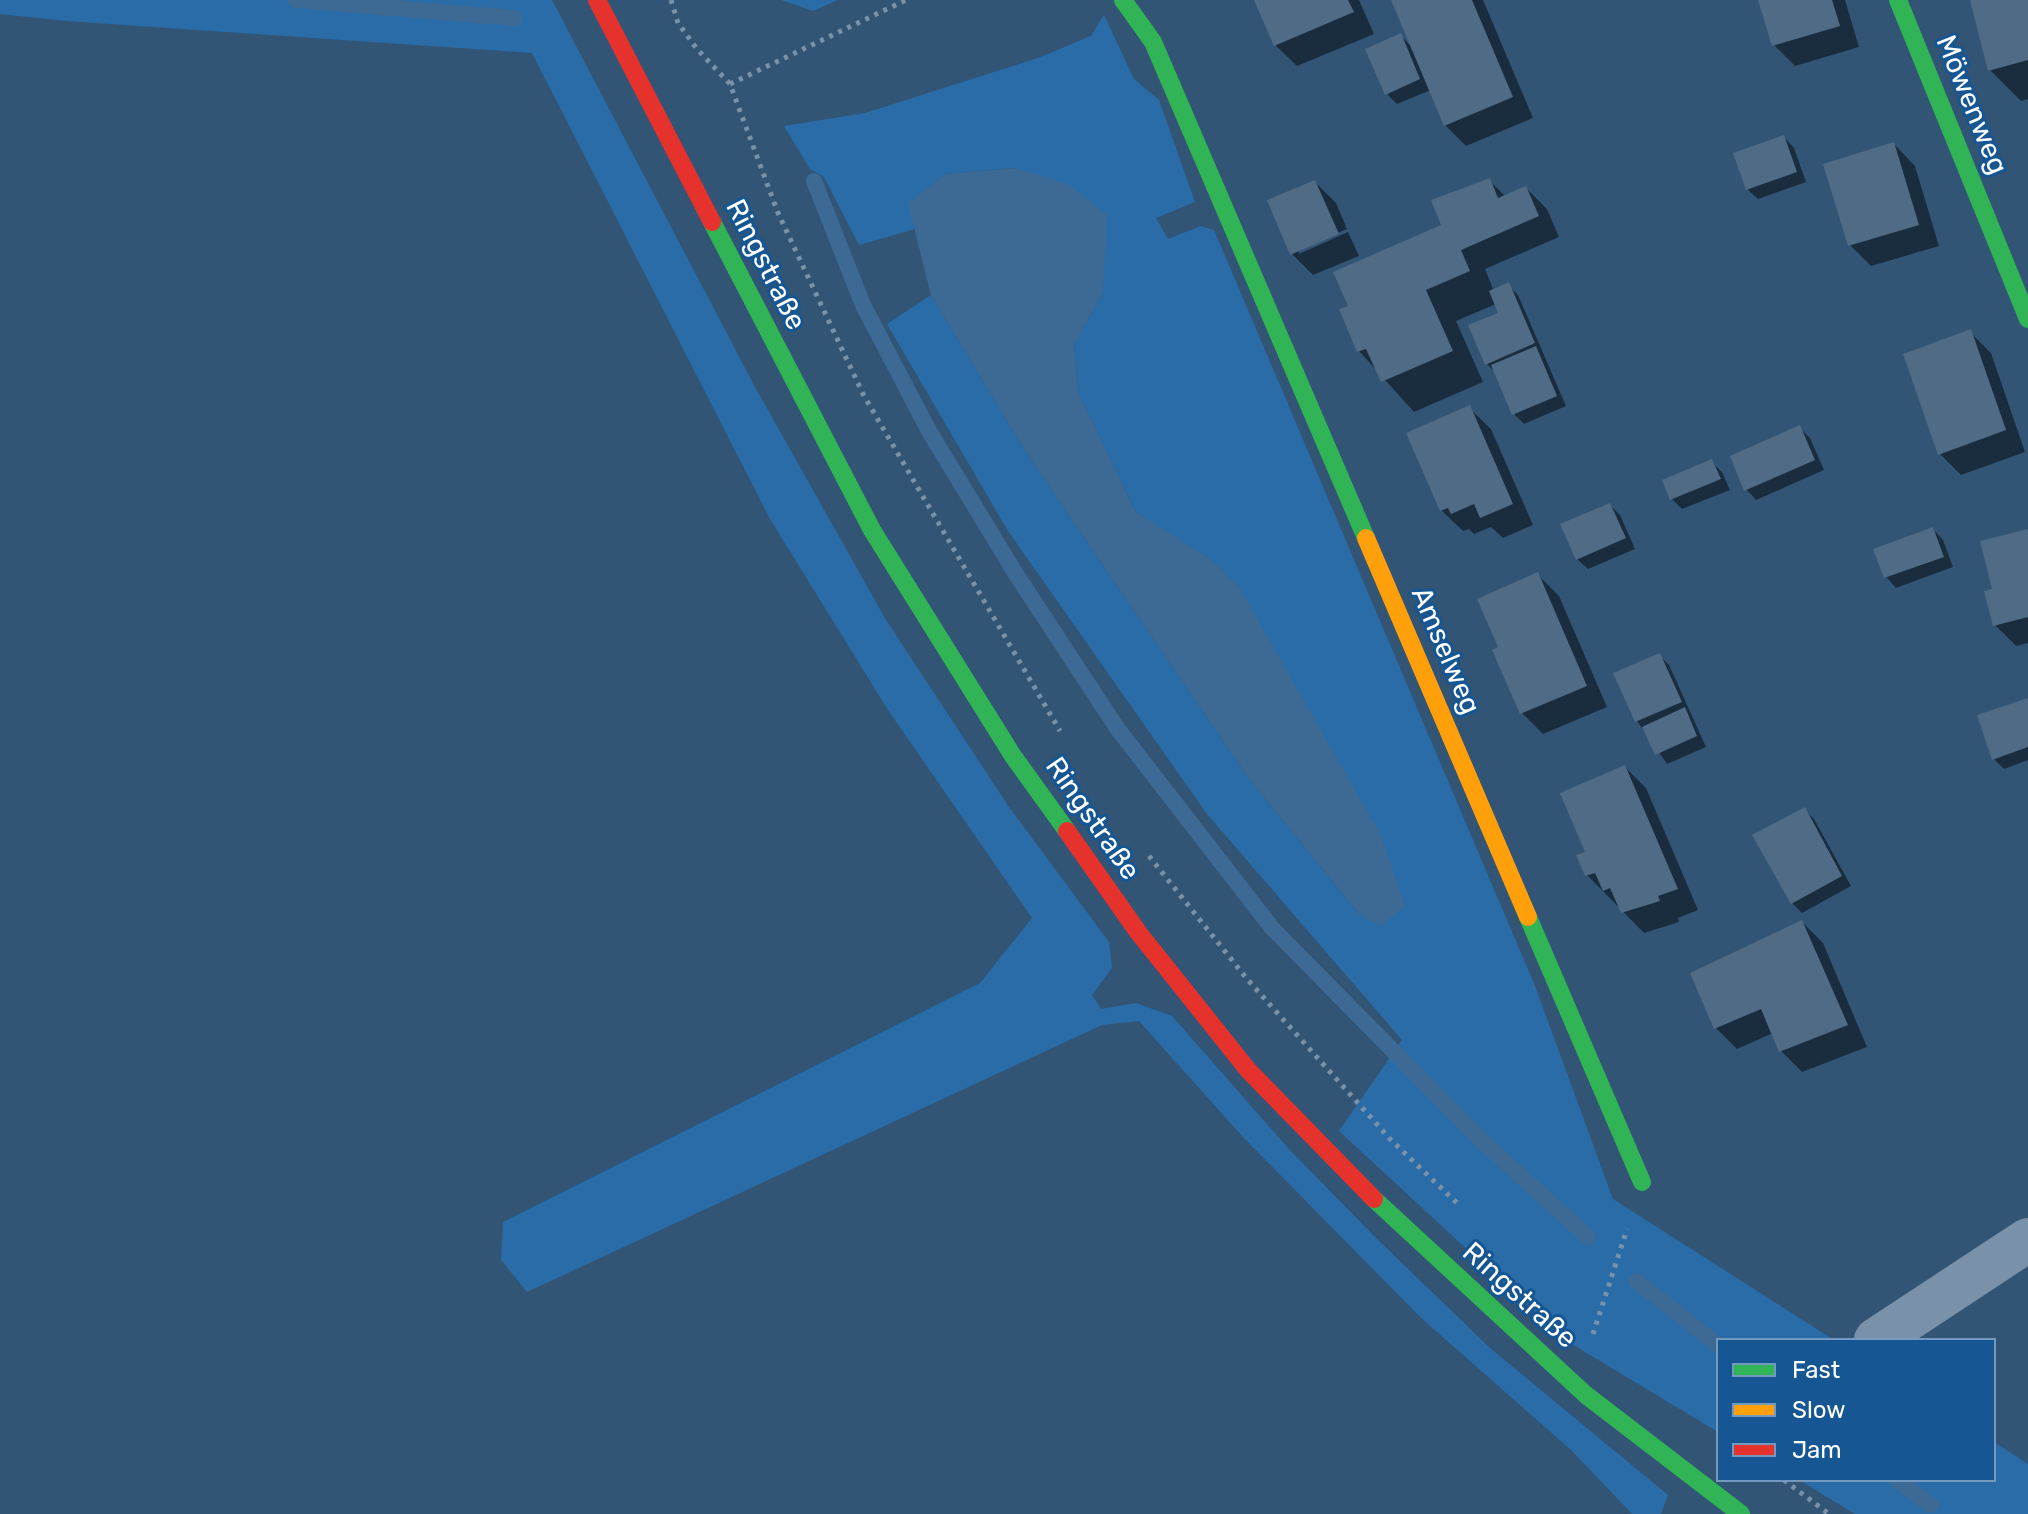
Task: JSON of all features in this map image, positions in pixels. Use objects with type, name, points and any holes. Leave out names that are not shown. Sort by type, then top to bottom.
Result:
[{"type":"main road","name":"Ringstraße","points":[[597,0],[872,530],[1013,756],[1138,932],[1248,1070],[1355,1182],[1586,1395],[1741,1514]]},
{"type":"main road","name":"Amselweg","points":[[1123,0],[1153,42],[1642,1182]]},
{"type":"main road","name":"Möwenweg","points":[[1898,0],[2028,319]]},
{"type":"street","points":[[1879,1338],[2028,1240]]},
{"type":"path","points":[[671,0],[678,23],[730,84],[785,227],[863,394],[1068,744]]},
{"type":"path","points":[[730,84],[906,0]]},
{"type":"path","points":[[1139,843],[1247,979],[1391,1140],[1470,1216]]},
{"type":"path","points":[[1592,1335],[1642,1182]]},
{"type":"path","points":[[1581,1324],[1605,1344]]},
{"type":"path","points":[[1787,1482],[1829,1514]]},
{"type":"shaded area","points":[[0,0],[552,0],[755,387],[886,620],[1009,807],[1109,942],[1112,968],[1092,995],[1101,1009],[1136,1003],[1172,1016],[1288,1148],[1375,1237],[1490,1348],[1668,1495],[1661,1514],[1632,1514],[1571,1450],[1420,1317],[1242,1136],[1139,1021],[1102,1025],[527,1292],[501,1260],[503,1222],[980,983],[1032,918],[888,710],[770,519],[532,53],[66,21],[0,14]]},
{"type":"shaded area","points":[[781,0],[838,0],[813,11]]},
{"type":"shaded area","points":[[1104,15],[1134,79],[1159,100],[1195,202],[1156,218],[1168,239],[1201,226],[1214,230],[1535,986],[1613,1199],[1831,1338],[1716,1338],[1716,1431],[1565,1340],[1339,1131],[1402,1040],[1207,814],[1008,531],[887,324],[931,295],[1029,457],[1247,776],[1359,914],[1165,533],[1136,512],[1079,394],[1074,345],[1103,292],[1016,168],[945,174],[909,203],[915,229],[859,245],[824,177],[810,169],[784,126],[865,113],[1038,58],[1091,36]]},
{"type":"shaded area","points":[[1016,168],[1070,185],[1107,215],[1103,292],[1074,345],[1079,394],[1136,512],[1210,559],[1239,587],[1380,834],[1405,906],[1381,926],[1359,914],[1247,776],[1029,457],[931,295],[908,203],[945,174]]},
{"type":"shaded area","points":[[1996,1443],[2028,1464],[2028,1514],[1855,1514],[1802,1482],[1996,1482]]},
{"type":"building","points":[[1254,0],[1348,0],[1354,12],[1274,46]]},
{"type":"building","points":[[1391,0],[1472,0],[1513,97],[1444,126]]},
{"type":"building","points":[[1758,0],[1832,0],[1840,26],[1772,46]]},
{"type":"building","points":[[1970,0],[2028,0],[2028,60],[1988,71]]},
{"type":"building","points":[[1401,33],[1420,79],[1385,95],[1365,49]]},
{"type":"building","points":[[1784,135],[1797,172],[1746,190],[1733,153]]},
{"type":"building","points":[[1894,142],[1919,225],[1848,246],[1823,164]]},
{"type":"building","points":[[1490,178],[1498,198],[1526,186],[1539,216],[1461,250],[1470,271],[1426,290],[1453,351],[1381,382],[1366,349],[1357,352],[1339,309],[1348,306],[1333,272],[1441,225],[1431,200]]},
{"type":"building","points":[[1315,180],[1339,234],[1290,255],[1267,200]]},
{"type":"building","points":[[1509,282],[1535,343],[1485,365],[1468,325],[1498,313],[1489,291]]},
{"type":"building","points":[[1971,329],[2006,430],[1938,455],[1903,354]]},
{"type":"building","points":[[1536,346],[1557,396],[1512,415],[1491,365]]},
{"type":"building","points":[[1470,405],[1513,504],[1480,518],[1474,504],[1451,514],[1448,508],[1440,511],[1406,433]]},
{"type":"building","points":[[1800,425],[1815,460],[1744,491],[1730,456]]},
{"type":"building","points":[[1712,459],[1721,479],[1670,500],[1662,480]]},
{"type":"building","points":[[1610,503],[1626,538],[1576,560],[1560,524]]},
{"type":"building","points":[[1933,527],[1944,557],[1884,578],[1873,549]]},
{"type":"building","points":[[2028,529],[2028,617],[1993,626],[1984,591],[1992,589],[1980,541]]},
{"type":"building","points":[[1538,572],[1587,686],[1520,714],[1492,650],[1498,647],[1477,599]]},
{"type":"building","points":[[1660,653],[1682,702],[1635,722],[1613,673]]},
{"type":"building","points":[[2028,698],[2028,747],[1992,760],[1977,715]]},
{"type":"building","points":[[1685,707],[1697,736],[1655,755],[1642,727]]},
{"type":"building","points":[[1625,765],[1678,889],[1658,896],[1660,901],[1621,913],[1610,888],[1603,891],[1595,873],[1585,876],[1576,855],[1585,852],[1560,793]]},
{"type":"building","points":[[1805,807],[1842,876],[1791,904],[1752,835]]},
{"type":"building","points":[[1802,920],[1848,1025],[1779,1052],[1761,1009],[1714,1029],[1690,973]]},
{"type":"waterway","points":[[295,0],[514,18]]},
{"type":"waterway","points":[[814,181],[863,305],[929,431],[1014,571],[1117,728],[1272,928],[1482,1141],[1588,1237]]},
{"type":"waterway","points":[[1636,1281],[1716,1343]]},
{"type":"waterway","points":[[1900,1482],[1931,1505]]},
{"type":"traffic: fast","points":[[1123,0],[1153,42],[1366,538]]},
{"type":"traffic: fast","points":[[1898,0],[2028,319]]},
{"type":"traffic: fast","points":[[712,222],[872,530],[1013,756],[1067,831]]},
{"type":"traffic: fast","points":[[1528,917],[1642,1182]]},
{"type":"traffic: fast","points":[[1374,1199],[1586,1395],[1741,1514]]},
{"type":"traffic: slow","points":[[1366,538],[1528,917]]},
{"type":"traffic: jam","points":[[597,0],[712,222]]},
{"type":"traffic: jam","points":[[1067,831],[1138,932],[1248,1070],[1374,1199]]}]
